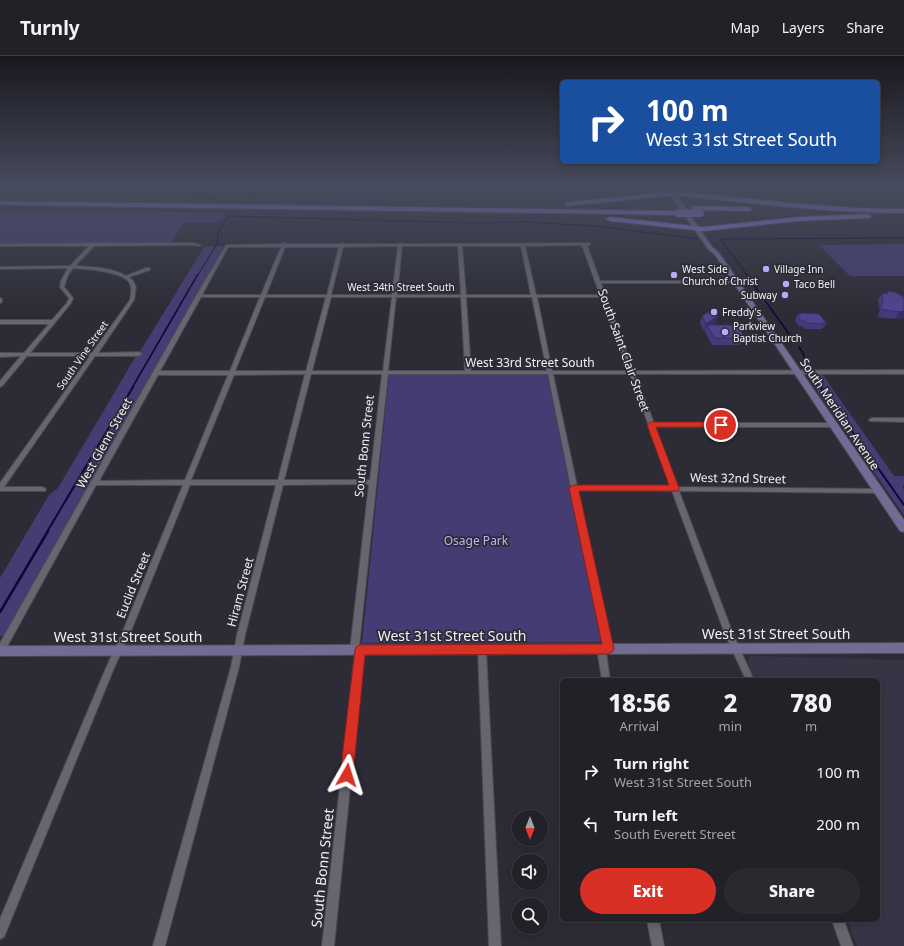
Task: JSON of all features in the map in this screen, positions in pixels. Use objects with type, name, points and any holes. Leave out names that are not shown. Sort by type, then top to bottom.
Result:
[{"type":"highway","points":[[686,228],[700,229],[715,228]]},
{"type":"main road","name":"South Meridian Avenue","points":[[700,229],[710,248],[717,254],[904,528]]},
{"type":"main road","name":"West 31st Street South","points":[[0,651],[904,648]]},
{"type":"street","points":[[0,244],[200,245]]},
{"type":"street","points":[[0,385],[71,299],[62,287],[64,277],[93,244]]},
{"type":"street","points":[[284,244],[523,244],[574,488],[604,649],[606,678]]},
{"type":"street","name":"West Glenn Street","points":[[0,651],[228,245],[284,244]]},
{"type":"street","name":"Euclid Street","points":[[0,933],[188,482],[284,244]]},
{"type":"street","name":"Hiram Street","points":[[159,946],[233,675],[308,373],[342,244]]},
{"type":"street","name":"South Bonn Street","points":[[328,946],[373,482],[400,244]]},
{"type":"street","points":[[460,244],[468,373]]},
{"type":"street","name":"South Saint Clair Street","points":[[523,244],[587,244],[603,296],[729,634],[749,678]]},
{"type":"street","points":[[0,268],[103,269],[126,277],[148,269]]},
{"type":"street","name":"South Vine Street","points":[[0,488],[132,300],[134,293],[133,286],[131,281],[126,277]]},
{"type":"street","points":[[598,282],[736,282]]},
{"type":"street","name":"West 34th Street South","points":[[198,296],[603,296]]},
{"type":"street","points":[[0,322],[53,322]]},
{"type":"street","points":[[0,355],[139,354]]},
{"type":"street","name":"West 33rd Street South","points":[[155,373],[904,372]]},
{"type":"street","points":[[872,420],[904,420]]},
{"type":"street","points":[[651,425],[833,425]]},
{"type":"street","points":[[95,483],[373,482]]},
{"type":"street","points":[[0,488],[43,489]]},
{"type":"street","name":"West 32nd Street","points":[[574,488],[879,491]]},
{"type":"street","points":[[482,650],[495,946]]},
{"type":"street","points":[[653,922],[658,946]]},
{"type":"street","points":[[839,922],[847,946]]},
{"type":"shaded area","points":[[751,656],[904,660],[904,946],[857,946],[848,922],[880,922],[880,678],[754,678],[748,663],[748,658]]},
{"type":"green space","points":[[0,228],[181,228],[170,243],[0,243]]},
{"type":"green space","points":[[904,244],[904,276],[850,276],[819,245]]},
{"type":"green space","points":[[224,246],[5,636],[0,636],[0,578],[49,495],[58,488],[136,356],[204,247]]},
{"type":"green space","name":"Osage Park","points":[[547,374],[601,642],[362,643],[389,375]]},
{"type":"green space","points":[[809,374],[822,374],[894,476],[904,476],[904,485],[902,486],[904,489],[904,515],[807,377]]},
{"type":"building","points":[[888,291],[904,297],[904,311],[899,312],[880,309],[883,303],[882,293],[887,294]]},
{"type":"building","points":[[708,312],[718,316],[706,324],[702,316]]},
{"type":"building","points":[[803,313],[819,314],[826,322],[823,322],[824,324],[806,323],[805,321],[801,321],[797,315]]},
{"type":"building","points":[[707,325],[737,325],[744,336],[741,336],[742,338],[714,338]]},
{"type":"waterway","points":[[198,275],[217,244],[218,233],[221,228]]},
{"type":"waterway","points":[[606,228],[698,239]]},
{"type":"waterway","points":[[732,255],[720,239],[904,238]]},
{"type":"waterway","points":[[734,257],[747,275]]},
{"type":"waterway","points":[[132,388],[198,274]]},
{"type":"waterway","points":[[746,274],[789,334]]},
{"type":"waterway","points":[[799,347],[803,353],[807,368]]},
{"type":"waterway","points":[[812,375],[821,388]]},
{"type":"waterway","points":[[47,532],[133,387]]},
{"type":"waterway","points":[[821,387],[904,505]]},
{"type":"waterway","points":[[0,612],[48,531]]},
{"type":"place","name":"Village Inn","points":[[766,269]]},
{"type":"place","name":"West Side Church of Christ","points":[[674,275]]},
{"type":"place","name":"Taco Bell","points":[[786,284]]},
{"type":"place","name":"Subway","points":[[785,295]]},
{"type":"place","name":"Freddy's","points":[[714,312]]},
{"type":"place","name":"Parkview Baptist Church","points":[[725,332]]},
{"type":"route","points":[[347,775],[360,650],[608,649],[574,488],[675,488],[651,425],[721,425]]}]
